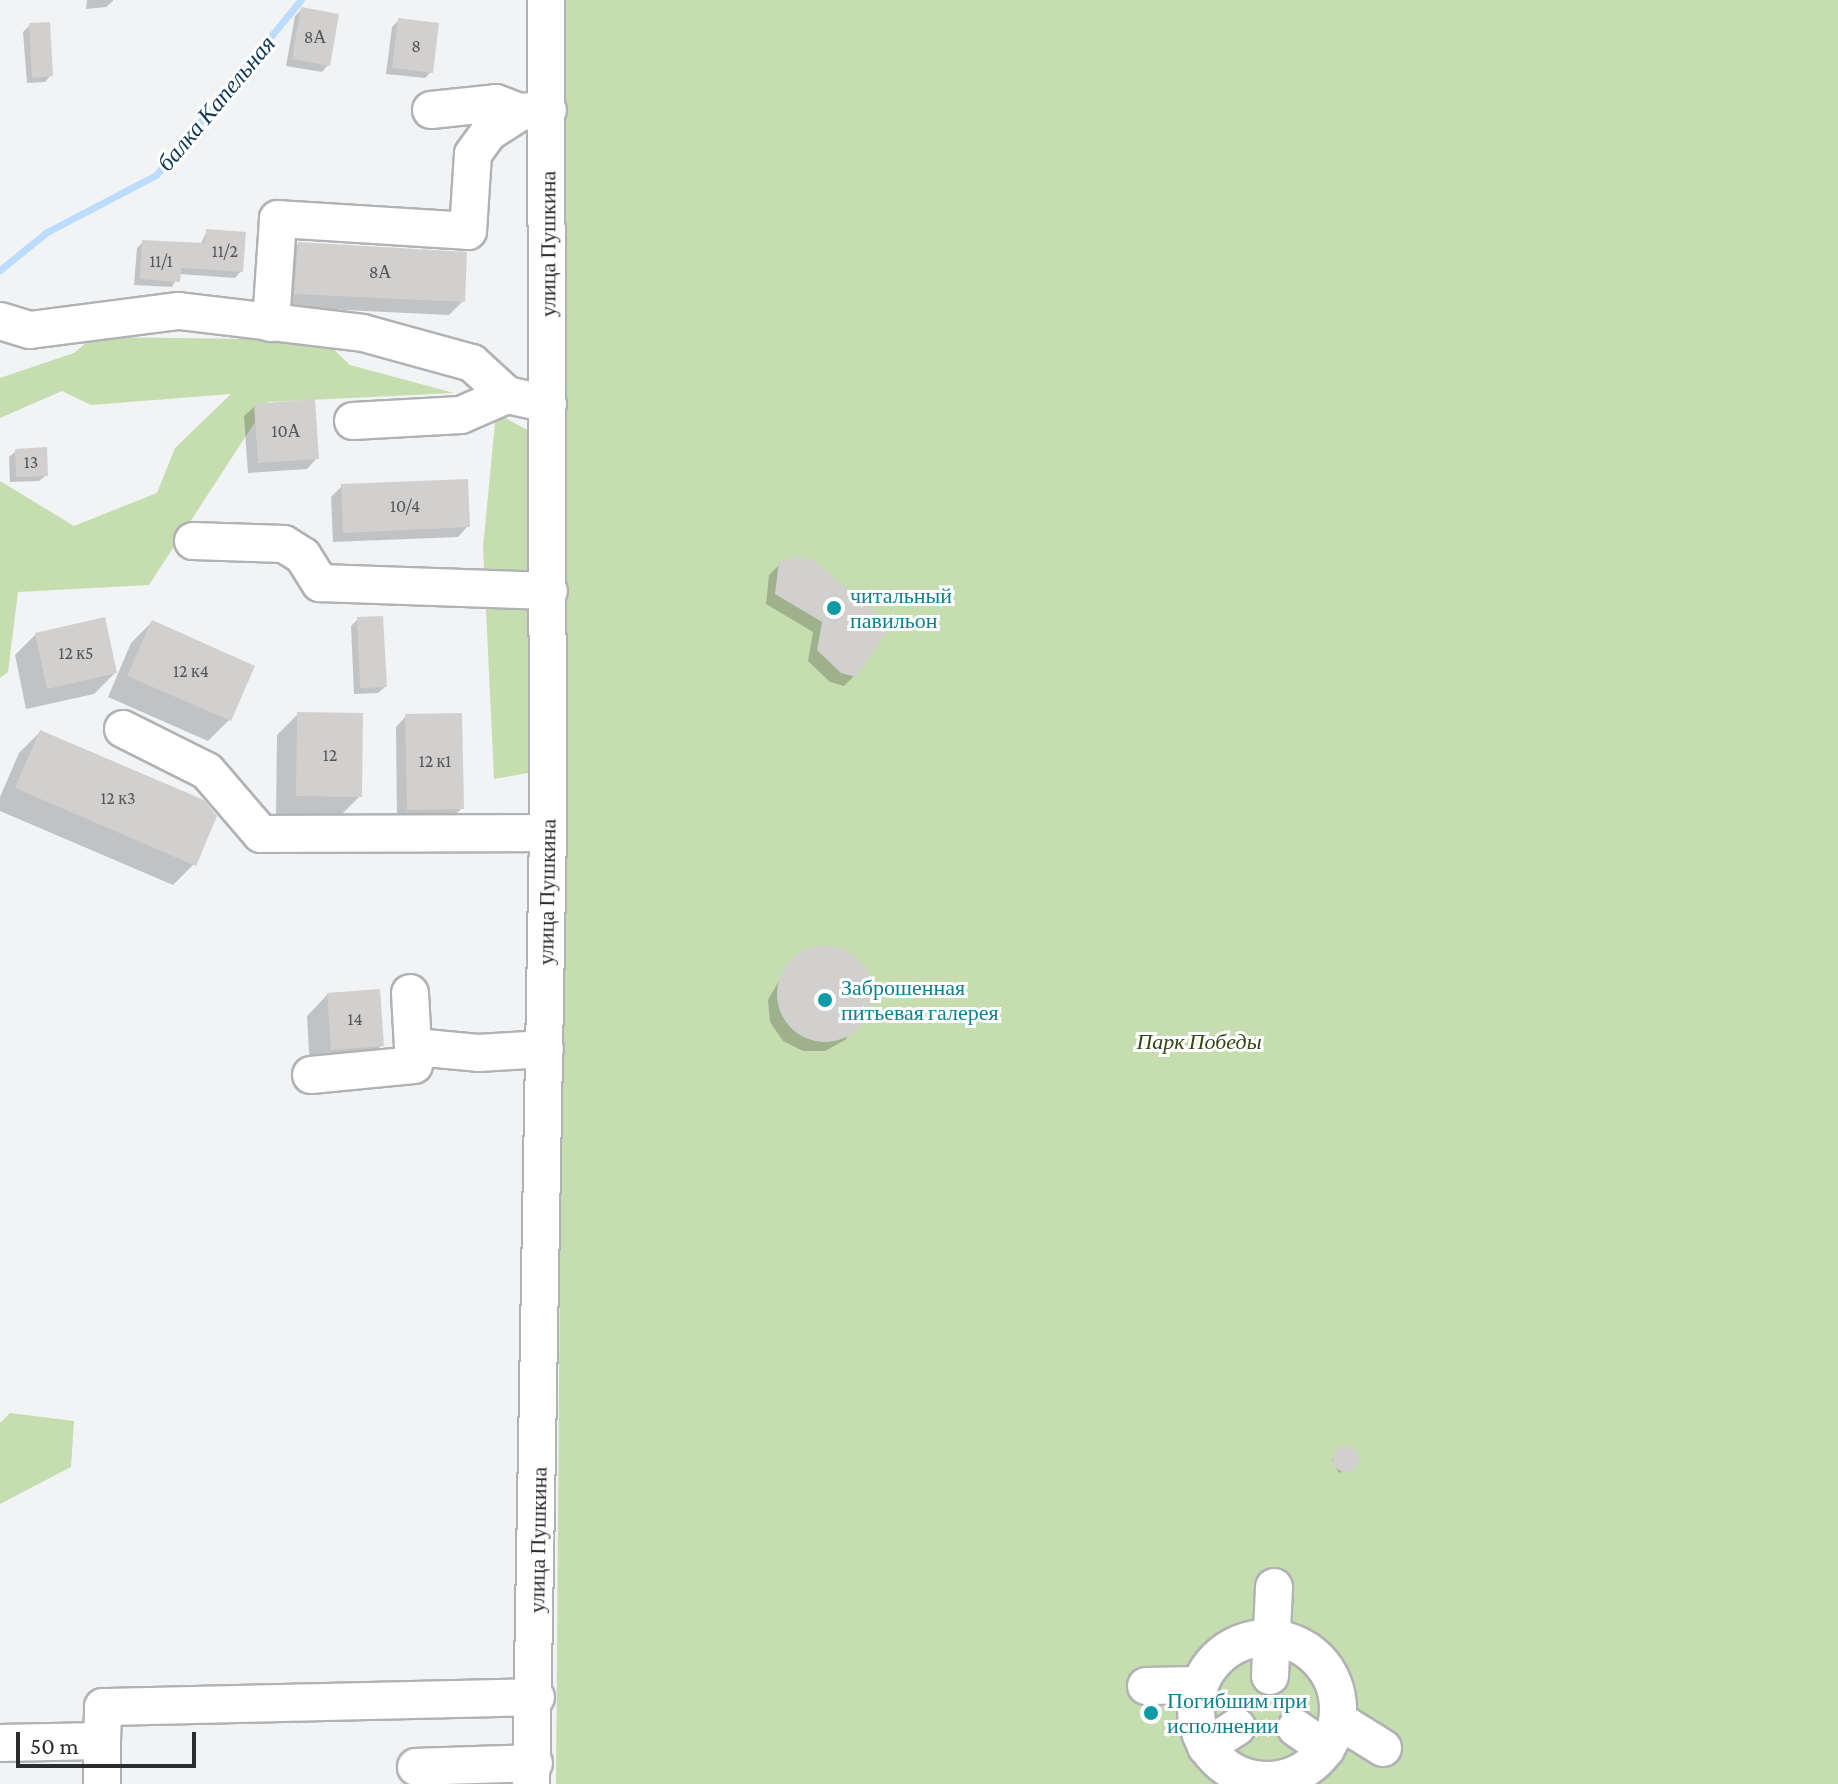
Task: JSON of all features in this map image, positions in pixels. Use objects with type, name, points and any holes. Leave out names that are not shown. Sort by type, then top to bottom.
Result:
[{"type":"street","name":"улица Пушкина","points":[[533,1773],[549,591],[548,404],[534,111],[546,0]]},
{"type":"street","points":[[431,110],[496,103],[534,111]]},
{"type":"street","points":[[271,323],[278,219],[468,231],[473,154],[488,133],[534,111]]},
{"type":"street","points":[[0,321],[30,330],[179,311],[363,333],[472,363],[507,395],[548,404]]},
{"type":"street","points":[[353,421],[461,415],[507,395]]},
{"type":"street","points":[[193,541],[284,544],[303,556],[320,583],[549,591]]},
{"type":"street","points":[[123,729],[207,771],[261,834],[548,833]]},
{"type":"street","points":[[311,1075],[414,1065],[410,993]]},
{"type":"street","points":[[415,1047],[478,1053],[545,1049]]},
{"type":"street","points":[[1270,1676],[1274,1587]]},
{"type":"street","points":[[1273,1638],[1292,1642],[1323,1665],[1336,1691],[1332,1734],[1301,1772],[1268,1783],[1233,1772],[1206,1747],[1196,1715],[1200,1685],[1230,1648],[1273,1638]]},
{"type":"street","points":[[1146,1686],[1200,1685]]},
{"type":"street","points":[[102,1784],[103,1707],[536,1697]]},
{"type":"street","points":[[1206,1747],[1237,1727]]},
{"type":"street","points":[[1296,1728],[1383,1748]]},
{"type":"street","points":[[0,1743],[102,1741]]},
{"type":"street","points":[[416,1767],[533,1773]]},
{"type":"green space","name":"Парк Победы","points":[[561,0],[1838,0],[1838,1784],[556,1784],[565,586]]},
{"type":"green space","points":[[93,337],[324,340],[350,365],[454,393],[268,402],[149,585],[18,592],[8,672],[0,678],[0,481],[74,526],[157,493],[175,448],[231,394],[91,405],[62,391],[0,418],[0,378],[74,353]]},
{"type":"green space","points":[[496,413],[531,432],[534,772],[494,779],[483,547]]},
{"type":"green space","points":[[10,1413],[74,1421],[71,1467],[0,1504],[0,1423]]},
{"type":"building","points":[[301,7],[339,14],[330,66],[292,59]]},
{"type":"building","points":[[398,18],[439,23],[433,73],[392,68]]},
{"type":"building","points":[[50,22],[53,76],[32,78],[29,23]]},
{"type":"building","points":[[206,229],[246,232],[243,272],[181,268],[180,282],[140,279],[142,240],[205,243]]},
{"type":"building","points":[[298,242],[467,252],[465,302],[294,294]]},
{"type":"building","points":[[315,399],[319,459],[258,463],[254,404]]},
{"type":"building","points":[[47,447],[48,476],[16,477],[15,449]]},
{"type":"building","points":[[468,479],[470,527],[343,533],[341,484]]},
{"type":"building","name":"читальный павильон","points":[[795,557],[812,559],[891,626],[856,677],[841,673],[817,650],[822,622],[775,594],[779,562]]},
{"type":"building","points":[[383,616],[387,687],[360,688],[357,617]]},
{"type":"building","points":[[105,617],[117,673],[47,689],[35,633]]},
{"type":"building","points":[[152,620],[255,666],[231,721],[127,676]]},
{"type":"building","points":[[297,712],[363,713],[362,797],[296,796]]},
{"type":"building","points":[[462,713],[464,809],[407,810],[405,714]]},
{"type":"building","points":[[40,730],[204,800],[217,816],[196,866],[15,788]]},
{"type":"building","name":"Заброшенная питьевая галерея","points":[[825,946],[843,950],[859,960],[869,976],[873,994],[869,1012],[859,1028],[843,1038],[825,1042],[807,1038],[791,1028],[781,1012],[777,994],[781,976],[791,960],[807,950]]},
{"type":"building","points":[[380,989],[384,1046],[331,1050],[327,993]]},
{"type":"building","points":[[1346,1446],[1355,1450],[1359,1459],[1355,1468],[1346,1472],[1337,1468],[1333,1459],[1337,1450]]},
{"type":"waterway","name":"балка Капельная","points":[[0,270],[47,232],[156,175],[301,0]]},
{"type":"place","name":"читальный павильон","points":[[834,608]]},
{"type":"place","name":"Заброшенная питьевая галерея","points":[[825,1000]]},
{"type":"place","name":"Погибшим при исполнении","points":[[1151,1713]]}]
